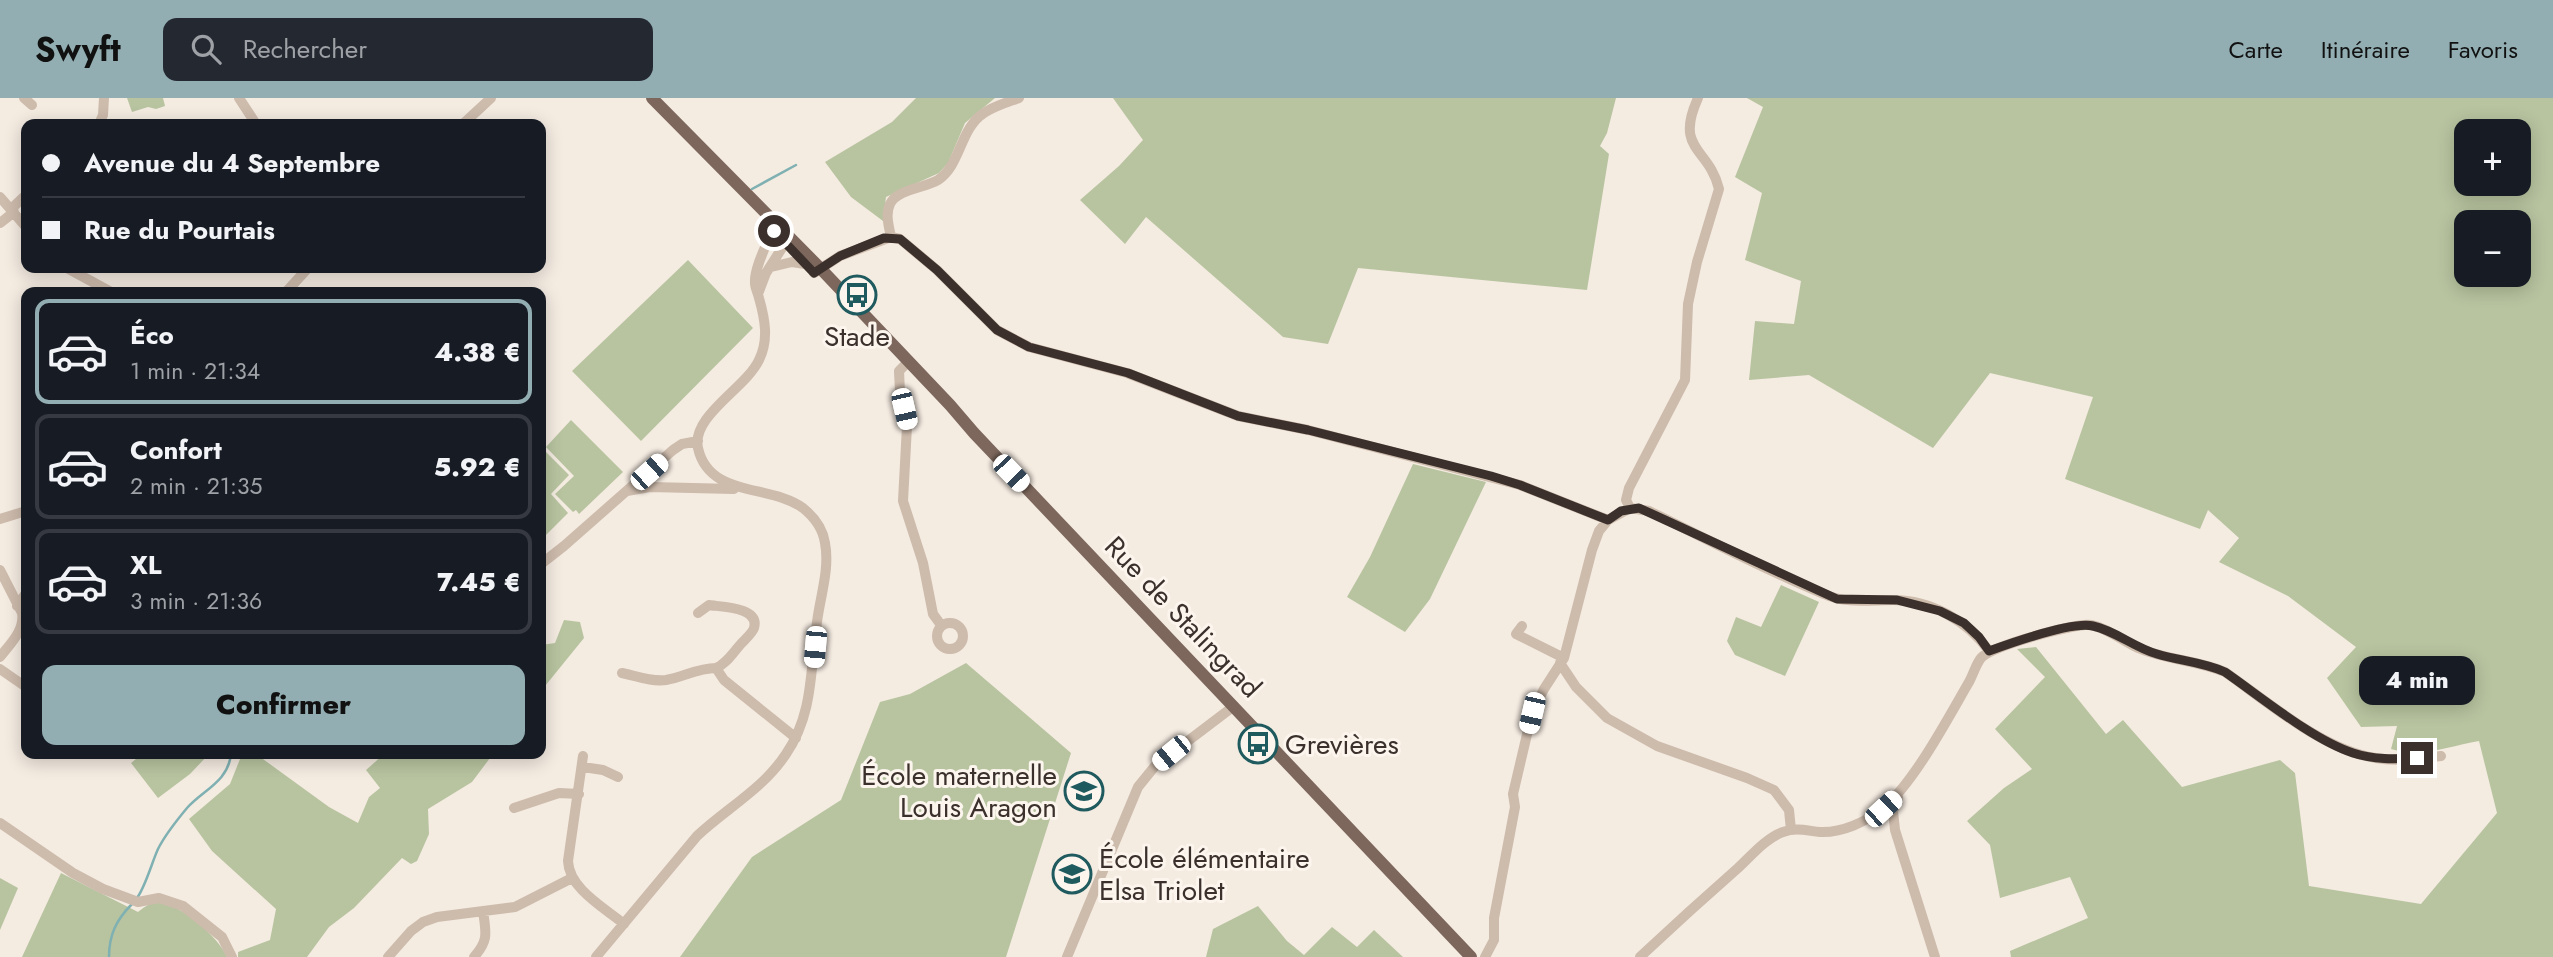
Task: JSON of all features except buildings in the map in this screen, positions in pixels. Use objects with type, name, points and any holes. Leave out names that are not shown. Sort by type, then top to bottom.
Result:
[{"type":"main road","name":"Rue de Stalingrad","points":[[652,98],[688,136],[698,152],[906,363],[944,408],[974,433],[1471,957]]},
{"type":"street","points":[[101,119],[104,98]]},
{"type":"street","points":[[239,98],[253,119]]},
{"type":"street","points":[[468,119],[491,98]]},
{"type":"street","points":[[891,237],[889,205],[895,198],[938,180],[953,161],[970,126],[982,113],[1005,101],[1019,98]]},
{"type":"street","points":[[1630,508],[1626,500],[1629,488],[1685,380],[1688,304],[1697,262],[1719,190],[1717,182],[1692,142],[1688,128],[1698,98]]},
{"type":"street","points":[[0,197],[21,221]]},
{"type":"street","points":[[0,223],[21,201]]},
{"type":"street","points":[[758,294],[782,235]]},
{"type":"street","points":[[741,489],[720,479],[709,468],[699,452],[698,441],[704,423],[750,376],[764,349],[766,335],[755,284],[756,275],[765,246],[782,235]]},
{"type":"street","points":[[771,267],[784,262],[814,268],[891,237],[900,239],[937,270],[997,330],[1029,347],[1128,373],[1238,416],[1308,430],[1520,485],[1608,520]]},
{"type":"street","points":[[76,273],[102,287]]},
{"type":"street","points":[[291,287],[303,273]]},
{"type":"street","points":[[906,363],[899,371],[907,426],[903,501],[923,563],[933,614],[941,625]]},
{"type":"street","points":[[546,560],[673,450],[682,444],[698,441]]},
{"type":"street","points":[[596,957],[697,836],[771,775],[796,738],[811,689],[825,572],[825,543],[815,520],[803,508],[770,493],[741,489],[650,487],[626,492]]},
{"type":"street","points":[[1485,957],[1494,940],[1494,918],[1516,807],[1513,794],[1532,713],[1562,661],[1592,550],[1608,520],[1630,508],[1649,511],[1837,599],[1897,600],[1940,611],[1964,623],[1989,651]]},
{"type":"street","points":[[0,519],[21,513]]},
{"type":"street","points":[[0,571],[21,612]]},
{"type":"street","points":[[18,606],[21,601]]},
{"type":"street","points":[[622,673],[667,680],[705,668],[716,668],[724,665],[754,629],[751,615],[743,611],[709,605],[698,612]]},
{"type":"street","points":[[1640,957],[1769,840],[1791,830],[1835,832],[1853,826],[1883,809],[1899,793],[1955,706],[1981,658],[1989,651],[2080,625],[2092,625],[2158,655],[2207,664],[2225,672],[2333,745],[2354,754],[2392,760],[2441,756]]},
{"type":"street","points":[[1522,626],[1516,634],[1562,661],[1577,687],[1607,718],[1657,746],[1774,790],[1788,810],[1791,830]]},
{"type":"street","points":[[0,657],[21,629]]},
{"type":"street","points":[[716,668],[724,680],[796,738]]},
{"type":"street","points":[[0,669],[21,684]]},
{"type":"street","points":[[1067,957],[1138,787],[1155,765],[1234,706]]},
{"type":"street","points":[[618,777],[583,762],[568,861],[572,878],[624,924]]},
{"type":"street","points":[[514,808],[559,793],[579,794]]},
{"type":"street","points":[[1899,793],[1894,811],[1895,830],[1936,957]]},
{"type":"street","points":[[0,823],[73,873],[103,889],[138,902],[159,898],[183,906],[222,937],[232,957]]},
{"type":"street","points":[[388,957],[411,930],[423,922],[437,917],[515,907],[572,878]]},
{"type":"street","points":[[474,957],[486,937],[483,911]]},
{"type":"green space","points":[[127,98],[163,98],[165,106],[132,112]]},
{"type":"green space","points":[[916,98],[995,98],[965,123],[948,163],[939,173],[886,197],[883,221],[851,197],[825,162],[892,122]]},
{"type":"green space","points":[[1113,98],[1616,98],[1607,133],[1600,146],[1609,154],[1587,290],[1358,268],[1328,344],[1283,337],[1146,217],[1125,244],[1080,200],[1119,166],[1143,140]]},
{"type":"green space","points":[[1747,98],[2553,98],[2553,957],[2011,957],[2010,951],[2088,918],[2070,877],[2000,898],[1990,845],[1967,821],[2004,788],[2032,769],[1995,729],[2045,677],[2017,649],[2036,647],[2106,734],[2123,720],[2182,787],[2280,760],[2295,773],[2309,886],[2421,904],[2497,813],[2479,741],[2424,752],[2391,749],[2397,726],[2361,727],[2327,678],[2356,647],[2288,596],[2219,562],[2239,538],[2208,510],[2200,529],[2065,479],[2093,397],[1990,373],[1933,448],[1809,375],[1749,380],[1755,321],[1794,324],[1801,281],[1745,260],[1762,193],[1735,177],[1763,107]]},
{"type":"green space","points":[[688,260],[753,328],[641,441],[572,371]]},
{"type":"green space","points":[[571,420],[623,472],[579,514],[576,510],[573,512],[555,494],[574,476],[546,447]]},
{"type":"green space","points":[[546,452],[569,475],[551,494],[568,513],[546,535]]},
{"type":"green space","points":[[1413,464],[1486,482],[1430,599],[1405,632],[1347,597],[1370,557]]},
{"type":"green space","points":[[1781,585],[1819,602],[1785,676],[1735,655],[1727,641],[1736,617],[1761,627]]},
{"type":"green space","points":[[564,620],[580,622],[584,638],[546,685],[546,644],[555,643]]},
{"type":"green space","points":[[966,663],[1071,753],[1006,957],[680,957],[752,857],[841,800],[880,702],[910,694]]},
{"type":"green space","points":[[136,759],[204,759],[190,774],[158,798],[131,763]]},
{"type":"green space","points":[[240,759],[263,759],[329,807],[358,823],[369,797],[380,788],[366,770],[378,759],[489,759],[472,782],[428,809],[429,834],[417,861],[411,864],[402,858],[354,908],[329,927],[307,957],[238,957],[238,952],[270,940],[276,909],[212,851],[189,819],[230,784]]},
{"type":"green space","points":[[61,873],[138,912],[153,903],[173,907],[206,930],[227,957],[22,957]]},
{"type":"green space","points":[[0,878],[18,888],[0,930]]},
{"type":"green space","points":[[1258,906],[1287,941],[1304,955],[1332,927],[1357,947],[1374,930],[1403,957],[1206,957],[1213,929]]},
{"type":"waterway","points":[[752,189],[796,165]]},
{"type":"waterway","points":[[136,899],[164,838],[187,808],[220,779],[230,759]]},
{"type":"waterway","points":[[109,957],[114,928],[132,904]]},
{"type":"place","name":"Stade","points":[[857,295]]},
{"type":"place","name":"Grevières","points":[[1258,744]]},
{"type":"place","name":"École maternelle Louis Aragon","points":[[1084,791]]},
{"type":"place","name":"École élémentaire Elsa Triolet","points":[[1072,874]]},
{"type":"route","points":[[774,231],[814,273],[840,256],[884,238],[900,239],[937,270],[997,330],[1011,339],[1029,347],[1128,373],[1238,416],[1308,430],[1491,476],[1608,520],[1630,508],[1649,511],[1825,595],[1837,599],[1897,600],[1940,611],[1964,623],[1989,651],[2080,625],[2092,625],[2138,648],[2158,655],[2207,664],[2225,672],[2333,745],[2354,754],[2392,760],[2417,758]]}]
